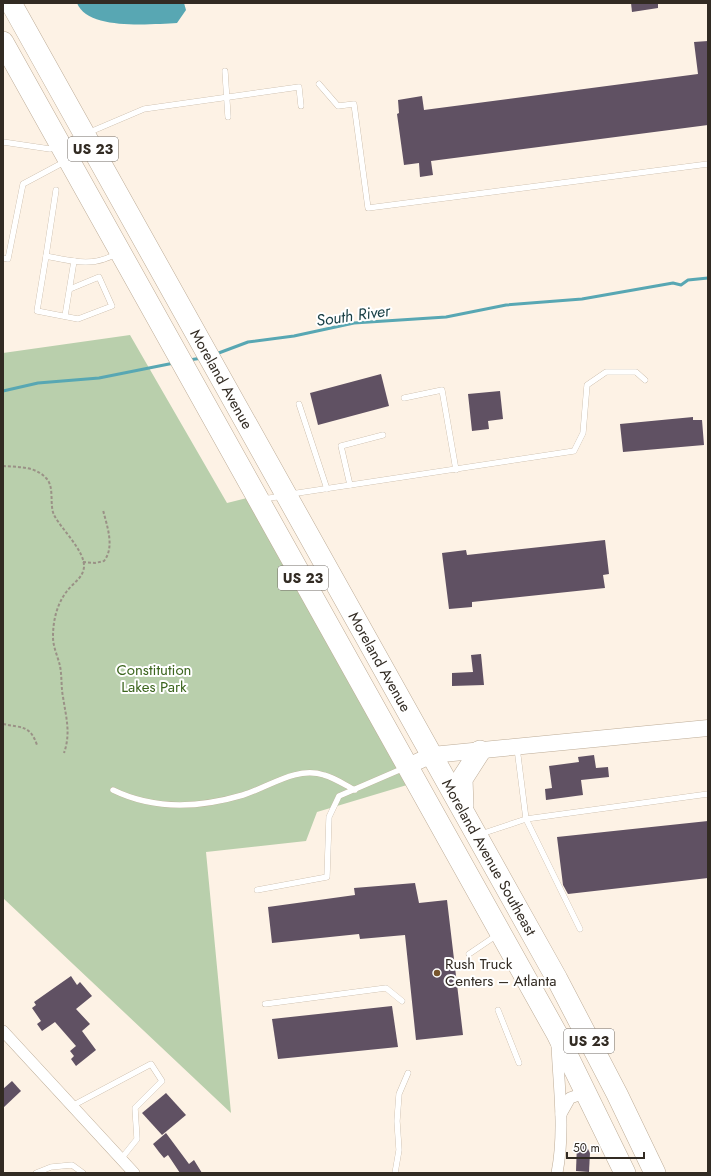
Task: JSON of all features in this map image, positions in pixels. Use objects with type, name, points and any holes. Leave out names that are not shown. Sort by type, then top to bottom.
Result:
[{"type":"highway","name":"Moreland Avenue","points":[[11,3],[432,756]]},
{"type":"highway","name":"Moreland Avenue","points":[[3,42],[408,766]]},
{"type":"highway","points":[[463,811],[462,779],[480,751]]},
{"type":"highway","name":"Moreland Avenue Southeast","points":[[432,756],[557,979],[617,1094],[655,1173]]},
{"type":"highway","name":"Moreland Avenue Southeast","points":[[408,766],[557,1034],[587,1092],[625,1173]]},
{"type":"street","points":[[408,766],[432,756],[708,728]]},
{"type":"street","points":[[3,1031],[134,1173]]},
{"type":"street","points":[[557,1034],[560,1117],[560,1159],[557,1173]]},
{"type":"street","points":[[560,1117],[570,1098],[587,1092]]},
{"type":"lane","points":[[225,71],[228,117]]},
{"type":"lane","points":[[319,84],[338,106],[354,104],[368,208],[708,164]]},
{"type":"lane","points":[[3,258],[8,259],[23,184],[65,152],[84,133],[144,109],[299,87],[301,106]]},
{"type":"lane","points":[[3,142],[65,152]]},
{"type":"lane","points":[[56,190],[37,311],[78,319],[112,306],[99,276],[70,289]]},
{"type":"lane","points":[[46,256],[84,263],[98,262],[120,251]]},
{"type":"lane","points":[[65,316],[74,261]]},
{"type":"lane","points":[[259,500],[574,451],[583,433],[584,404],[588,385],[606,372],[636,372],[645,380]]},
{"type":"lane","points":[[404,398],[442,390],[456,470]]},
{"type":"lane","points":[[299,404],[327,489]]},
{"type":"lane","points":[[350,486],[341,446],[383,435]]},
{"type":"lane","points":[[517,747],[526,819],[580,929]]},
{"type":"lane","points":[[257,890],[327,877],[329,817],[339,796],[408,766]]},
{"type":"lane","points":[[113,790],[145,802],[176,806],[213,802],[244,794],[273,781],[304,773],[324,775],[354,790]]},
{"type":"lane","points":[[476,835],[526,819],[708,794]]},
{"type":"lane","points":[[469,954],[501,933]]},
{"type":"lane","points":[[265,1004],[386,988],[402,1001]]},
{"type":"lane","points":[[498,1010],[519,1063]]},
{"type":"lane","points":[[72,1106],[151,1064],[162,1080],[135,1108],[137,1139],[121,1159]]},
{"type":"lane","points":[[394,1173],[399,1150],[399,1094],[408,1073]]},
{"type":"lane","points":[[36,1173],[50,1167],[72,1165],[84,1173]]},
{"type":"path","points":[[3,466],[30,468],[46,477],[50,486],[50,500],[54,514],[82,554],[84,567],[81,576],[67,591],[57,608],[54,625],[53,638],[60,668],[62,696],[69,731],[64,753]]},
{"type":"path","points":[[83,562],[95,563],[104,561],[108,556],[110,544],[103,510]]},
{"type":"path","points":[[3,724],[33,733],[37,745]]},
{"type":"green space","name":"Constitution Lakes Park","points":[[130,335],[227,503],[247,498],[407,785],[317,812],[306,841],[206,852],[231,1113],[3,898],[3,353]]},
{"type":"water","points":[[77,3],[184,3],[186,10],[177,23],[122,24],[94,18],[83,12]]},
{"type":"building","points":[[631,3],[658,3],[658,8],[632,12]]},
{"type":"building","points":[[708,41],[708,125],[431,161],[433,175],[420,177],[419,163],[404,165],[397,114],[399,113],[398,100],[422,96],[424,110],[698,74],[694,42]]},
{"type":"building","points":[[381,374],[389,406],[318,425],[310,393]]},
{"type":"building","points":[[500,391],[503,419],[488,421],[489,429],[472,431],[468,394]]},
{"type":"building","points":[[693,417],[693,420],[702,420],[704,445],[623,452],[620,424]]},
{"type":"building","points":[[605,540],[609,574],[603,575],[605,588],[472,602],[472,607],[449,609],[442,553],[466,550],[467,555]]},
{"type":"building","points":[[481,654],[484,685],[452,686],[452,673],[473,672],[471,655]]},
{"type":"building","points":[[594,755],[596,768],[608,767],[609,777],[581,780],[583,795],[546,800],[545,789],[552,788],[549,766],[579,762],[578,757]]},
{"type":"building","points":[[708,821],[708,878],[568,894],[563,885],[557,837]]},
{"type":"building","points":[[415,883],[419,903],[447,900],[463,1035],[416,1040],[405,935],[360,939],[359,934],[272,943],[268,907],[355,895],[354,888]]},
{"type":"building","points":[[71,976],[77,985],[80,982],[92,996],[76,1009],[90,1024],[82,1031],[96,1050],[76,1066],[71,1059],[74,1056],[70,1051],[76,1046],[55,1022],[42,1031],[37,1024],[41,1021],[32,1008],[36,1005],[34,1002]]},
{"type":"building","points":[[392,1006],[398,1047],[278,1059],[272,1019]]},
{"type":"building","points":[[12,1081],[21,1091],[3,1108],[3,1089]]},
{"type":"building","points":[[166,1093],[186,1115],[162,1135],[142,1113]]},
{"type":"building","points":[[166,1133],[189,1164],[194,1160],[202,1173],[180,1173],[168,1155],[164,1158],[153,1144]]},
{"type":"building","points":[[577,1143],[585,1143],[590,1153],[589,1172],[576,1171]]},
{"type":"waterway","name":"South River","points":[[216,354],[248,342],[294,336],[354,323],[446,317],[506,305],[582,299],[673,283],[681,285],[688,280],[708,278]]},
{"type":"waterway","name":"South River","points":[[189,360],[202,358]]},
{"type":"waterway","name":"South River","points":[[3,391],[38,383],[99,378],[174,363]]},
{"type":"place","name":"Rush Truck Centers – Atlanta","points":[[437,973]]}]
